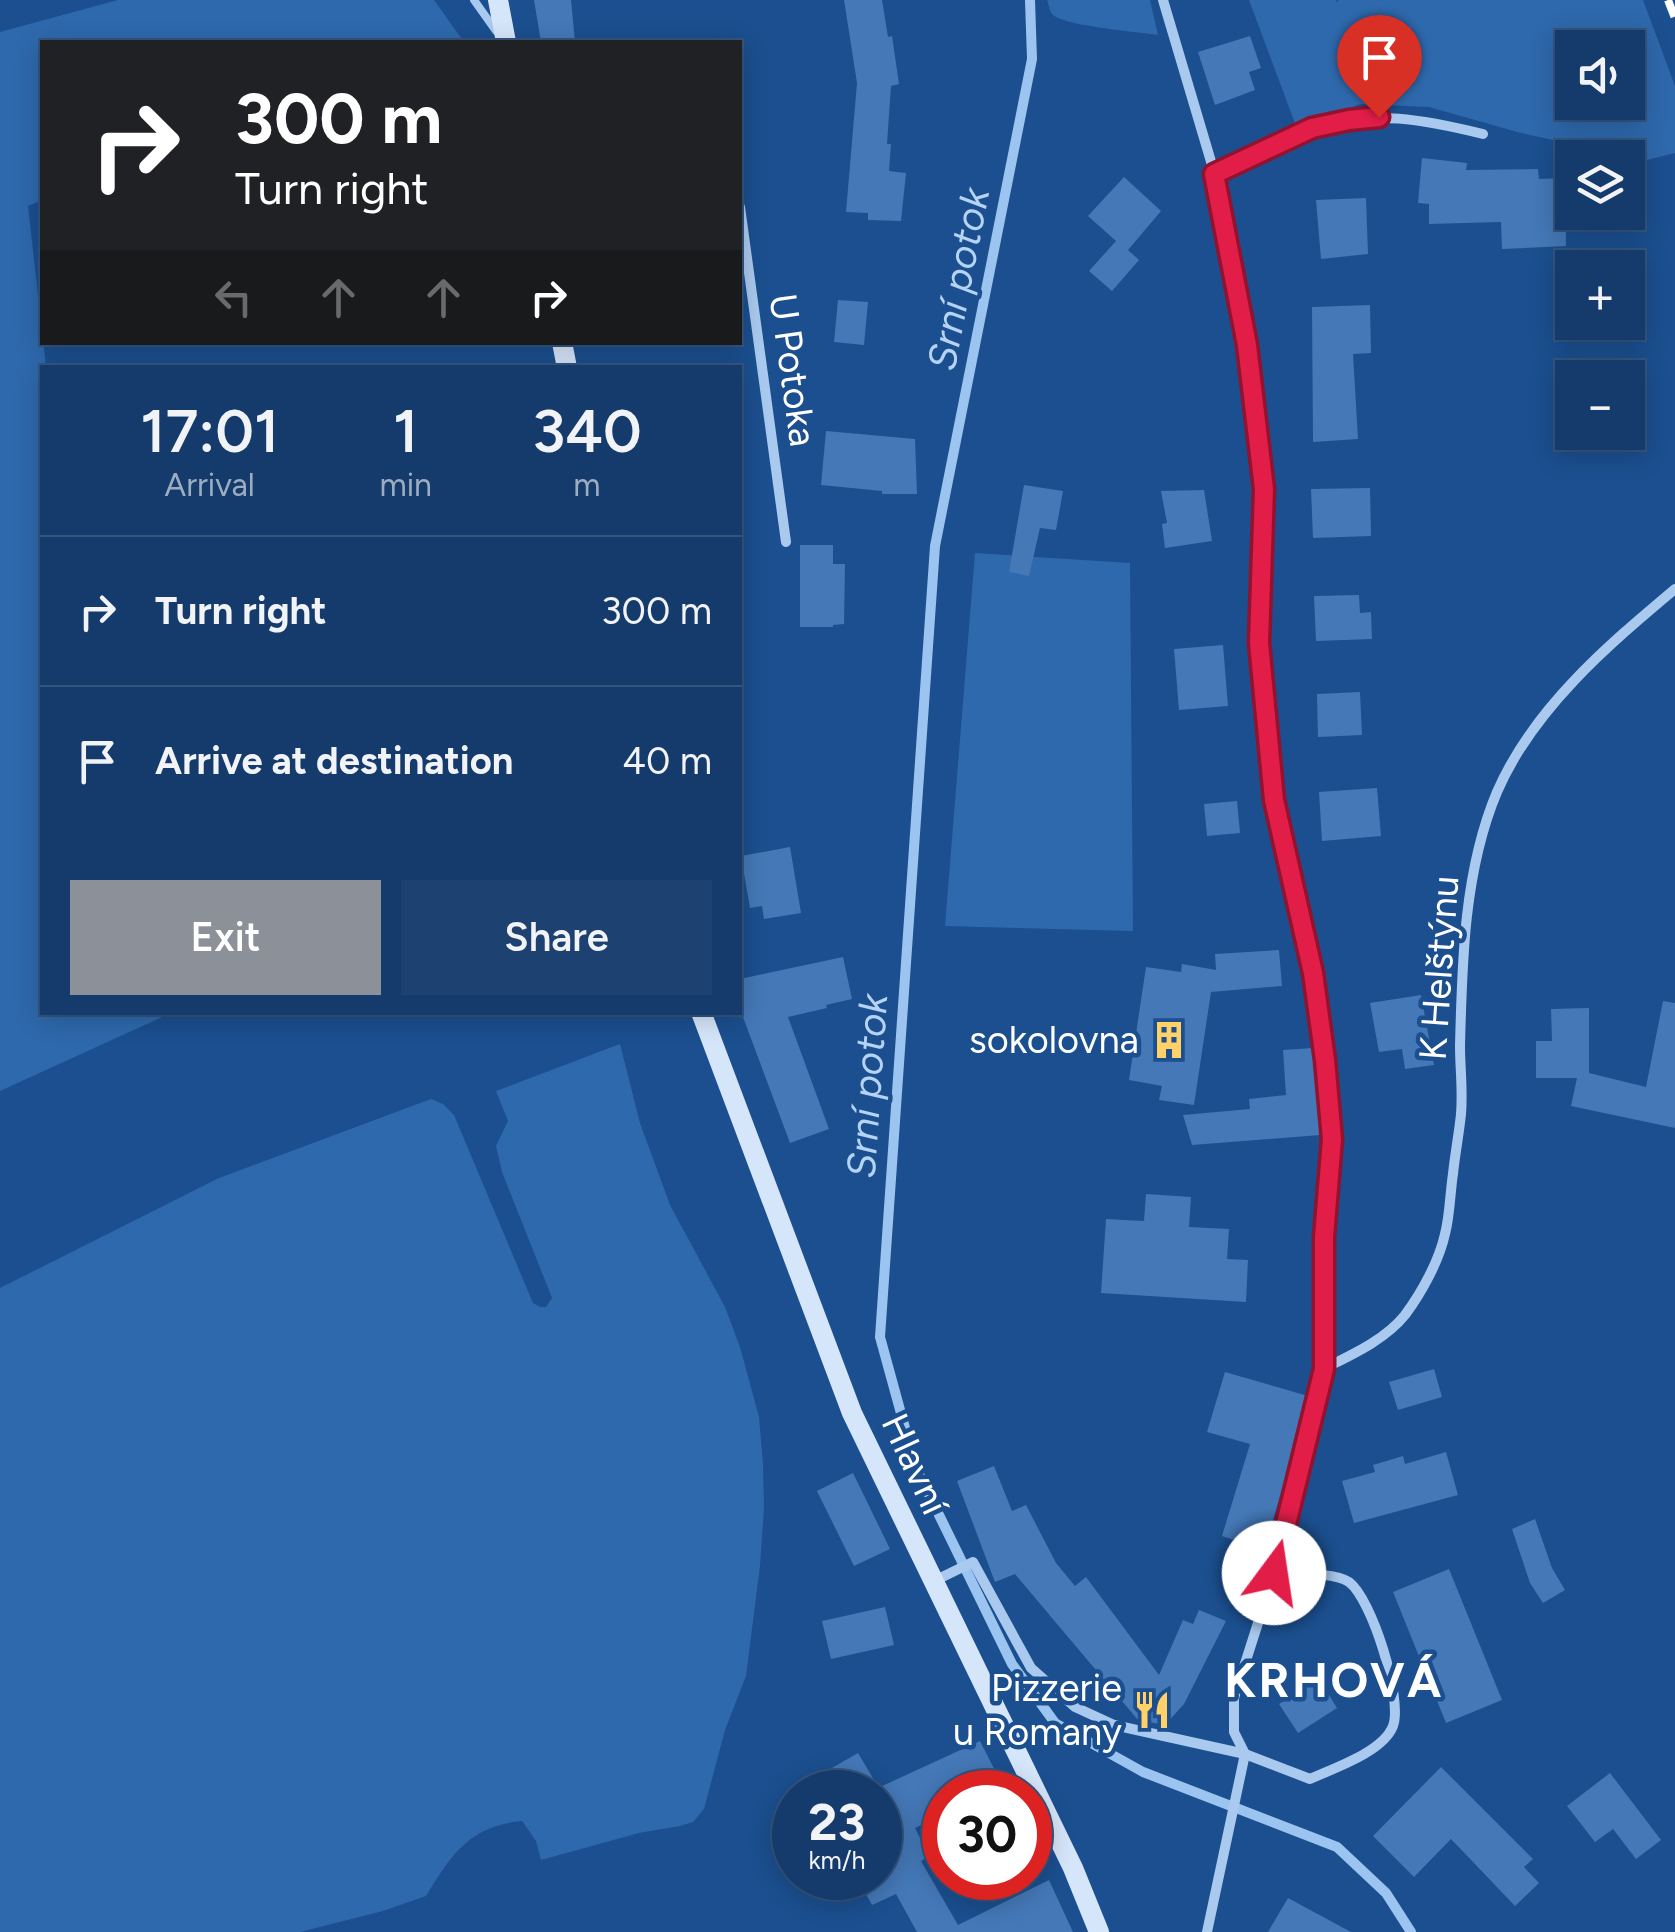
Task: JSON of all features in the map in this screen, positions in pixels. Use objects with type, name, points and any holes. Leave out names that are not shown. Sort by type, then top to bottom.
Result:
[{"type":"street","points":[[498,0],[506,40]]},
{"type":"street","points":[[1162,0],[1214,174],[1247,345],[1264,489],[1259,643],[1274,800],[1313,973],[1332,1139],[1324,1237],[1324,1369],[1274,1573],[1234,1698],[1234,1732],[1245,1754],[1207,1932]]},
{"type":"street","points":[[1214,174],[1312,128],[1349,120],[1430,120],[1483,134]]},
{"type":"street","name":"U Potoka","points":[[742,222],[786,542]]},
{"type":"street","name":"K Helštýnu","points":[[1324,1369],[1368,1346],[1403,1317],[1428,1276],[1445,1235],[1461,1111],[1460,1048],[1469,907],[1482,838],[1497,792],[1526,737],[1615,640],[1675,589]]},
{"type":"street","name":"Hlavní","points":[[702,1015],[852,1413],[941,1578],[1098,1932]]},
{"type":"street","points":[[941,1578],[972,1562],[1032,1668],[1075,1707],[1114,1725],[1245,1754],[1310,1779],[1374,1750],[1393,1726],[1395,1695],[1375,1624],[1360,1594],[1347,1580],[1274,1573]]},
{"type":"lane","points":[[474,0],[504,40]]},
{"type":"shaded area","points":[[118,0],[434,0],[463,40],[40,40],[40,201],[28,206],[40,345],[44,345],[46,365],[40,365],[40,1015],[167,1015],[0,1091],[0,32]]},
{"type":"shaded area","points":[[1047,0],[1150,0],[1158,35],[1060,19],[1053,15]]},
{"type":"shaded area","points":[[1249,0],[1643,0],[1675,86],[1675,153],[1647,160],[1645,140],[1555,140],[1429,107],[1361,104],[1296,126]]},
{"type":"shaded area","points":[[975,553],[1130,563],[1133,931],[945,926]]},
{"type":"shaded area","points":[[620,1044],[640,1123],[670,1205],[725,1307],[759,1417],[764,1508],[746,1676],[725,1730],[704,1809],[693,1822],[541,1860],[536,1841],[522,1821],[504,1824],[488,1829],[464,1845],[426,1896],[300,1932],[0,1932],[0,1288],[219,1178],[431,1099],[454,1115],[533,1303],[546,1307],[552,1298],[502,1172],[496,1146],[508,1121],[496,1091]]},
{"type":"building","points":[[534,0],[571,0],[575,40],[541,40]]},
{"type":"building","points":[[844,0],[882,0],[888,37],[892,36],[899,84],[891,86],[887,144],[891,144],[889,171],[906,173],[901,221],[868,220],[868,213],[846,212],[857,83]]},
{"type":"building","points":[[1250,36],[1261,68],[1249,72],[1255,90],[1215,105],[1198,52]]},
{"type":"building","points":[[1422,158],[1467,163],[1466,170],[1538,169],[1539,179],[1555,178],[1555,230],[1566,230],[1566,246],[1502,249],[1501,222],[1429,224],[1429,204],[1418,203]]},
{"type":"building","points":[[1124,177],[1161,211],[1128,250],[1139,260],[1112,291],[1089,271],[1116,241],[1088,216]]},
{"type":"building","points":[[1366,198],[1368,254],[1321,259],[1316,200]]},
{"type":"building","points":[[838,300],[868,302],[864,345],[834,342]]},
{"type":"building","points":[[1370,305],[1371,353],[1353,354],[1358,439],[1313,442],[1312,307]]},
{"type":"building","points":[[826,431],[915,439],[917,494],[882,494],[821,485]]},
{"type":"building","points":[[1024,485],[1063,491],[1056,530],[1040,528],[1029,576],[1009,572]]},
{"type":"building","points":[[1370,488],[1371,536],[1313,538],[1311,489]]},
{"type":"building","points":[[1204,490],[1212,541],[1165,548],[1162,524],[1167,523],[1161,491]]},
{"type":"building","points":[[800,545],[833,545],[833,564],[845,564],[844,624],[800,627]]},
{"type":"building","points":[[1359,595],[1360,613],[1371,612],[1372,639],[1316,641],[1314,596]]},
{"type":"building","points":[[1223,645],[1228,706],[1179,710],[1174,649]]},
{"type":"building","points":[[1360,692],[1362,735],[1318,737],[1317,694]]},
{"type":"building","points":[[1377,788],[1381,836],[1322,841],[1319,792]]},
{"type":"building","points":[[1237,801],[1240,833],[1207,836],[1204,804]]},
{"type":"building","points":[[790,847],[801,913],[764,919],[762,906],[750,908],[742,856]]},
{"type":"building","name":"sokolovna","points":[[1279,950],[1282,986],[1211,992],[1194,1105],[1159,1100],[1162,1086],[1129,1080],[1146,967],[1181,972],[1182,964],[1216,970],[1215,954]]},
{"type":"building","points":[[843,957],[852,999],[788,1017],[829,1129],[790,1143],[742,1014],[742,979]]},
{"type":"building","points":[[1421,995],[1434,1065],[1405,1069],[1402,1049],[1379,1052],[1370,1003]]},
{"type":"building","points":[[1663,1001],[1675,1003],[1675,1128],[1571,1106],[1577,1078],[1536,1078],[1536,1041],[1552,1041],[1551,1009],[1589,1008],[1589,1073],[1646,1087]]},
{"type":"building","points":[[1313,1048],[1320,1135],[1192,1145],[1183,1115],[1250,1109],[1249,1099],[1286,1095],[1283,1050]]},
{"type":"building","points":[[1146,1194],[1191,1197],[1189,1227],[1229,1229],[1227,1259],[1248,1260],[1246,1302],[1101,1293],[1106,1219],[1144,1221]]},
{"type":"building","points":[[1434,1369],[1442,1397],[1398,1410],[1389,1382]]},
{"type":"building","points":[[1225,1372],[1308,1396],[1264,1550],[1222,1536],[1250,1444],[1207,1432]]},
{"type":"building","points":[[1446,1452],[1458,1495],[1354,1523],[1342,1481],[1375,1472],[1373,1465],[1403,1456],[1405,1464]]},
{"type":"building","points":[[994,1466],[1012,1511],[1026,1505],[1056,1563],[1075,1586],[1086,1577],[1159,1675],[1183,1620],[1193,1624],[1199,1610],[1226,1621],[1184,1704],[1165,1725],[1138,1720],[1015,1574],[995,1582],[957,1481]]},
{"type":"building","points":[[853,1473],[890,1549],[854,1566],[817,1491]]},
{"type":"building","points":[[1535,1519],[1552,1568],[1565,1590],[1543,1603],[1530,1583],[1512,1529]]},
{"type":"building","points":[[1449,1569],[1502,1700],[1446,1723],[1393,1592]]},
{"type":"building","points":[[885,1607],[894,1645],[831,1659],[822,1621]]},
{"type":"building","points":[[1319,1679],[1337,1708],[1298,1733],[1279,1704]]},
{"type":"building","points":[[980,1741],[995,1770],[922,1770],[922,1825],[915,1828],[922,1842],[922,1900],[944,1900],[958,1925],[1009,1900],[1052,1900],[1052,1886],[1073,1932],[917,1932],[899,1900],[902,1777]]},
{"type":"building","points":[[858,1753],[868,1770],[828,1770]]},
{"type":"building","points":[[1441,1767],[1533,1859],[1524,1867],[1539,1883],[1515,1906],[1451,1839],[1414,1877],[1373,1836]]},
{"type":"building","points":[[1610,1773],[1661,1840],[1636,1859],[1613,1829],[1595,1842],[1567,1806]]},
{"type":"building","points":[[1288,1898],[1351,1932],[1268,1932]]},
{"type":"waterway","name":"Srní potok","points":[[1030,0],[1032,59],[935,546],[880,1337],[916,1468],[1012,1664],[1055,1723],[1143,1772],[1337,1847],[1386,1893],[1411,1932]]},
{"type":"railway","points":[[1668,0],[1675,18]]},
{"type":"place","name":"sokolovna","points":[[1169,1040]]},
{"type":"place","name":"Pizzerie u Romany","points":[[1152,1710]]},
{"type":"district","name":"KRHOVÁ","points":[[1334,1680]]},
{"type":"route","points":[[1274,1573],[1324,1369],[1324,1237],[1332,1139],[1313,973],[1274,800],[1259,643],[1264,489],[1247,345],[1214,174],[1312,128],[1379,117]]}]
